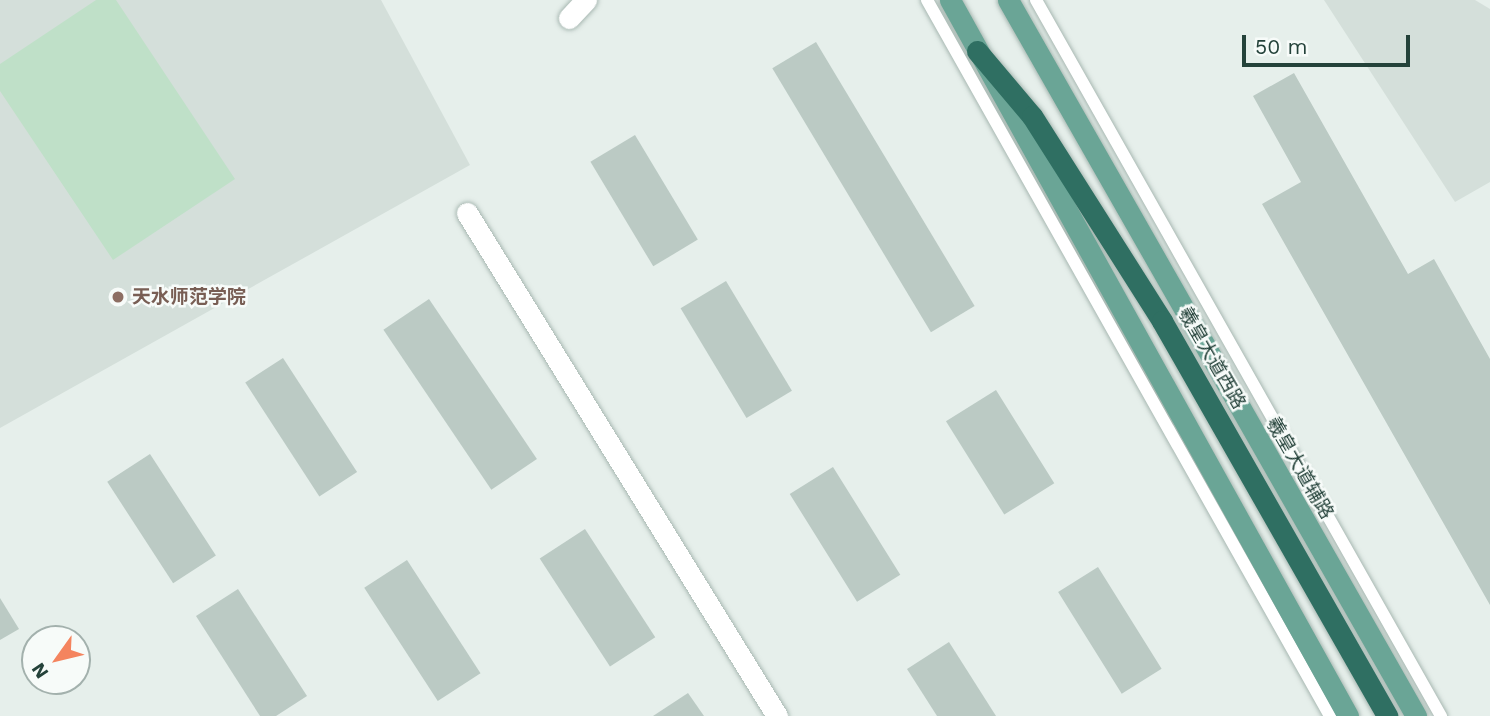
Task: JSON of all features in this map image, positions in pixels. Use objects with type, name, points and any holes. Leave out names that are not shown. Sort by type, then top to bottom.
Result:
[{"type":"highway","points":[[977,51],[1032,117],[1162,321],[1387,716]]},
{"type":"main road","points":[[950,0],[1348,716]]},
{"type":"main road","name":"羲皇大道西路","points":[[1008,0],[1416,716]]},
{"type":"street","points":[[569,18],[586,0]]},
{"type":"street","points":[[467,213],[777,716]]},
{"type":"lane","points":[[927,0],[1329,716]]},
{"type":"lane","name":"羲皇大道辅路","points":[[1036,0],[1441,716]]},
{"type":"shaded area","name":"天水师范学院","points":[[0,0],[381,0],[470,165],[0,428]]},
{"type":"shaded area","points":[[1324,0],[1475,0],[1490,9],[1490,182],[1455,202]]},
{"type":"green space","points":[[96,0],[116,0],[235,179],[113,260],[0,91],[0,64]]},
{"type":"building","points":[[816,42],[975,306],[931,332],[772,68]]},
{"type":"building","points":[[1294,73],[1408,274],[1434,259],[1490,359],[1490,605],[1262,204],[1301,182],[1253,96]]},
{"type":"building","points":[[635,135],[698,240],[653,266],[590,162]]},
{"type":"building","points":[[726,281],[792,391],[746,418],[681,308]]},
{"type":"building","points":[[429,299],[537,459],[491,490],[383,330]]},
{"type":"building","points":[[283,358],[357,472],[319,497],[245,383]]},
{"type":"building","points":[[996,390],[1054,483],[1004,515],[946,421]]},
{"type":"building","points":[[150,454],[216,555],[173,583],[107,482]]},
{"type":"building","points":[[833,467],[900,575],[857,602],[790,494]]},
{"type":"building","points":[[585,529],[655,637],[610,667],[540,558]]},
{"type":"building","points":[[407,560],[481,673],[438,701],[364,588]]},
{"type":"building","points":[[1098,567],[1162,669],[1122,694],[1058,592]]},
{"type":"building","points":[[238,589],[307,696],[276,716],[260,716],[196,616]]},
{"type":"building","points":[[0,598],[19,629],[0,640]]},
{"type":"building","points":[[949,642],[996,716],[937,716],[907,669]]},
{"type":"building","points":[[688,693],[704,716],[653,716]]},
{"type":"place","name":"天水师范学院","points":[[118,297]]}]
